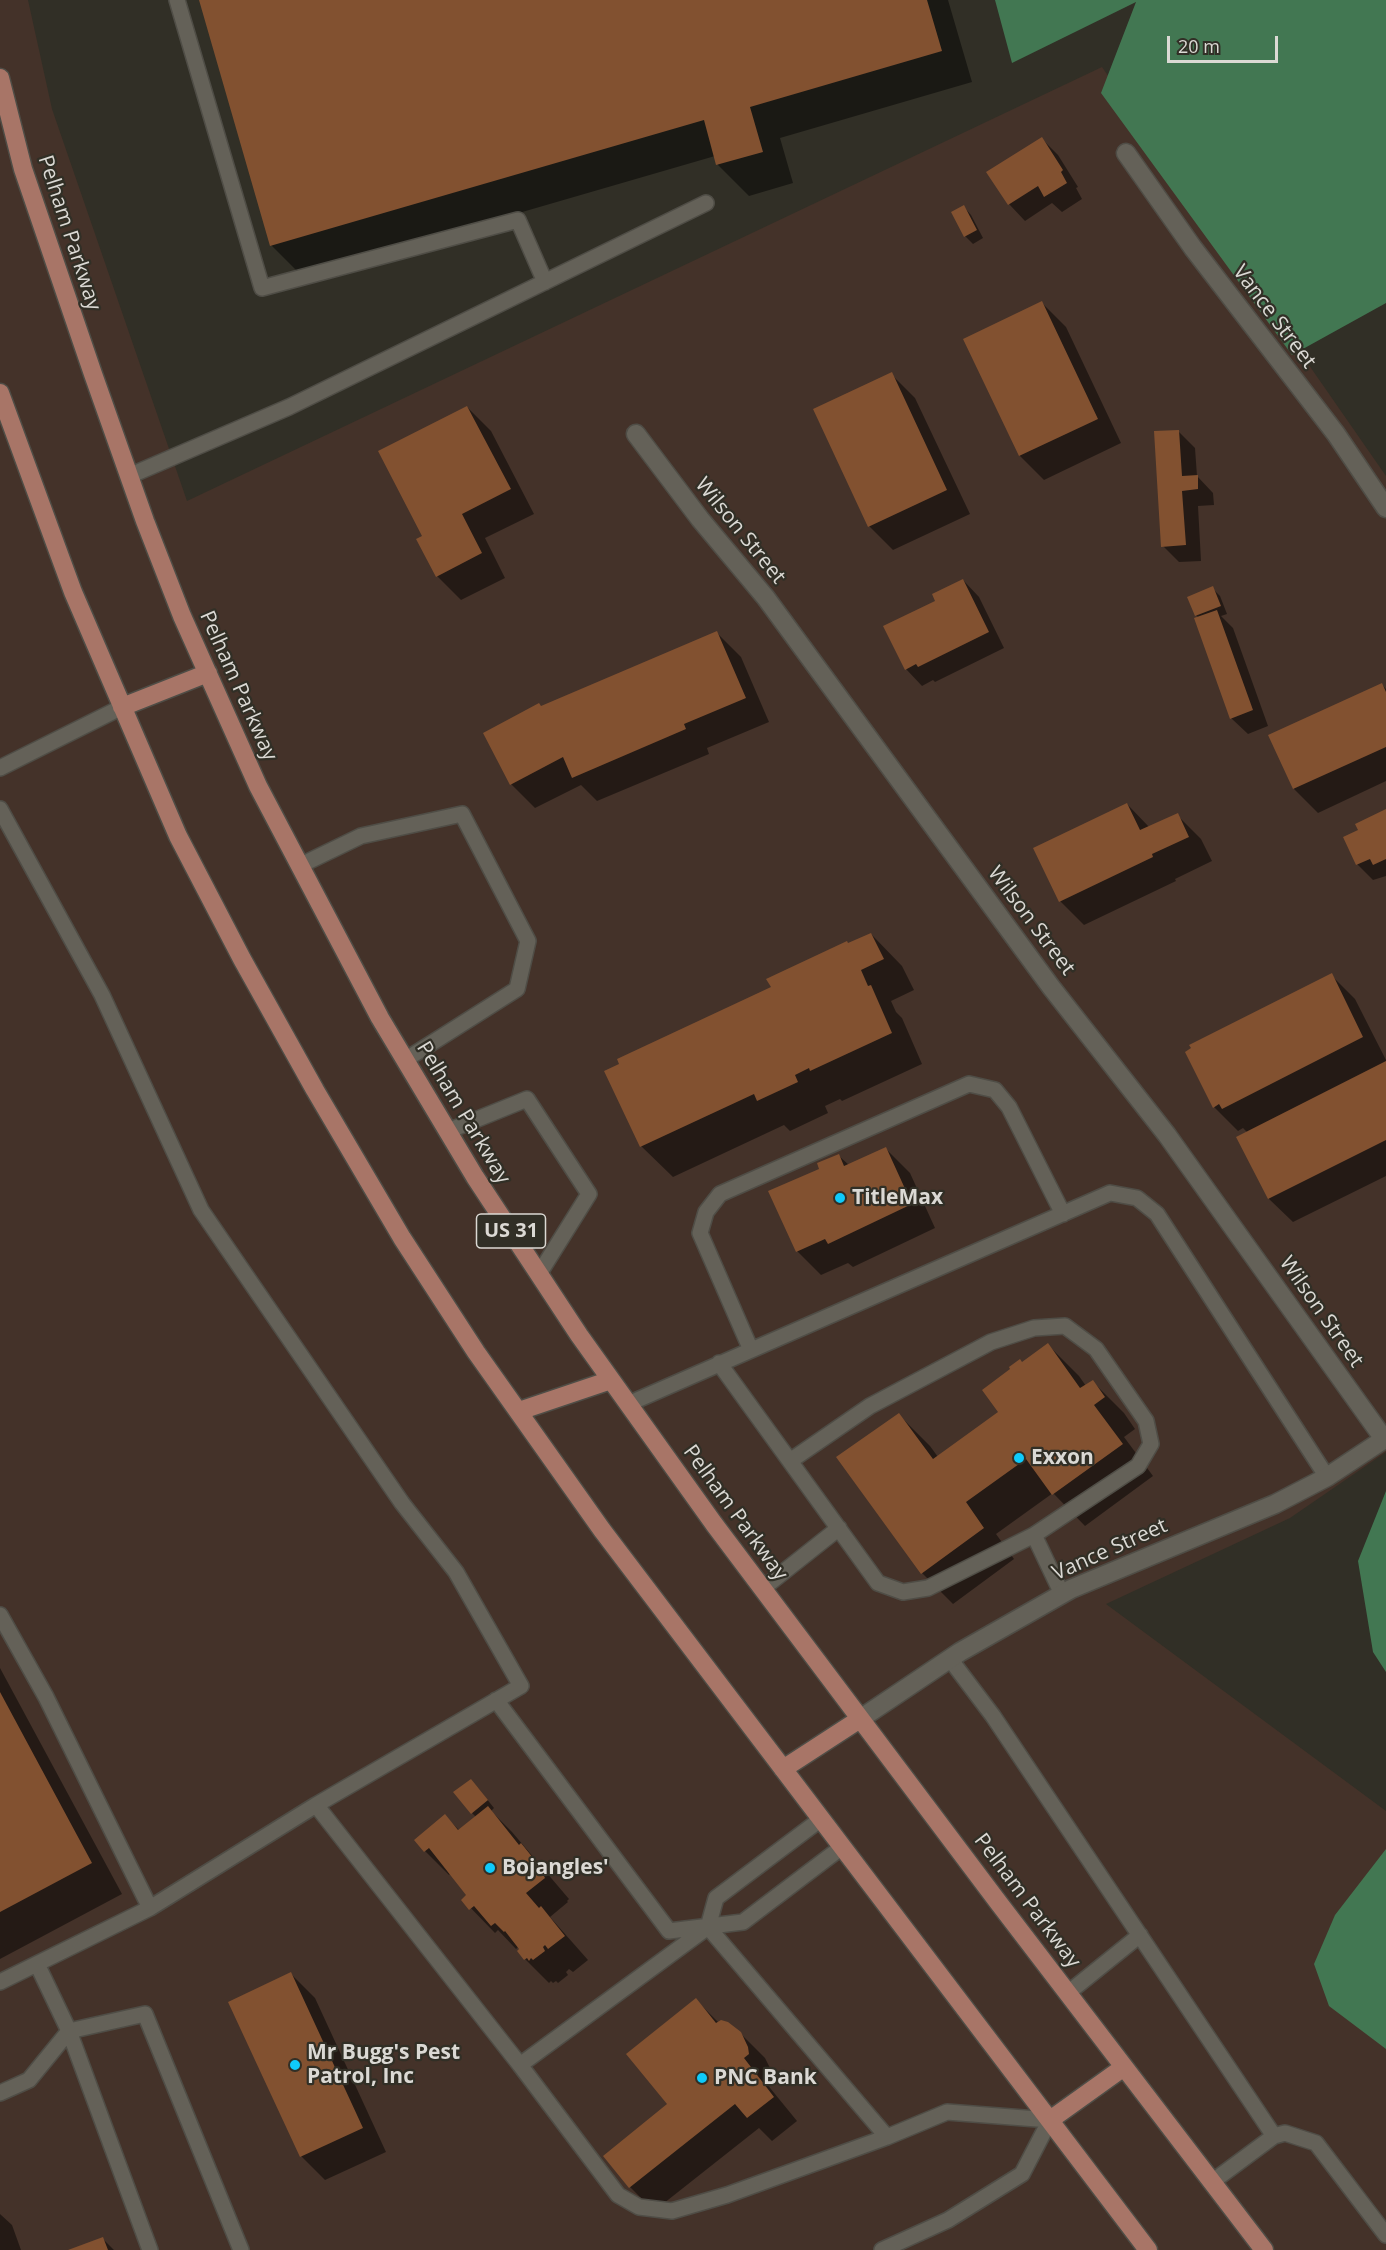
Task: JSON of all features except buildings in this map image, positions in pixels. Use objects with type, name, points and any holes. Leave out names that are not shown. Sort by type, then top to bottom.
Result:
[{"type":"main road","name":"Pelham Parkway","points":[[0,78],[23,169],[129,476],[182,616],[258,786],[357,977],[405,1060],[539,1274],[628,1404],[762,1589],[1264,2250]]},
{"type":"main road","points":[[0,393],[73,592],[178,836],[242,960],[402,1238],[476,1352],[602,1530],[1148,2250]]},
{"type":"main road","points":[[122,707],[208,673]]},
{"type":"main road","points":[[519,1412],[611,1380]]},
{"type":"main road","points":[[783,1769],[860,1719]]},
{"type":"main road","points":[[1050,2120],[1124,2067]]},
{"type":"street","name":"Vance Street","points":[[1126,153],[1193,248],[1336,434],[1386,508]]},
{"type":"street","name":"Wilson Street","points":[[636,434],[700,519],[780,616],[1044,977],[1167,1135],[1385,1438]]},
{"type":"street","name":"Vance Street","points":[[860,1719],[951,1659],[1062,1594],[1275,1504],[1327,1477],[1385,1438]]},
{"type":"lane","points":[[177,0],[262,288],[518,220],[545,282]]},
{"type":"lane","points":[[129,476],[289,407],[706,203]]},
{"type":"lane","points":[[0,768],[122,707]]},
{"type":"lane","points":[[0,809],[102,994],[201,1210],[402,1503],[456,1572],[520,1686],[316,1805],[150,1908],[0,1982]]},
{"type":"lane","points":[[299,866],[361,836],[462,814],[528,941],[517,989],[405,1060]]},
{"type":"lane","points":[[751,1350],[700,1233],[706,1212],[720,1194],[969,1084],[995,1090],[1009,1107],[1063,1214]]},
{"type":"lane","points":[[448,1131],[527,1099],[589,1194],[539,1274]]},
{"type":"lane","points":[[628,1404],[1110,1193],[1137,1198],[1157,1214],[1327,1477]]},
{"type":"lane","points":[[719,1363],[790,1461],[879,1583],[903,1592],[928,1588],[1034,1535],[1138,1466],[1151,1444],[1146,1421],[1096,1349],[1065,1326],[1034,1328],[991,1342],[870,1406],[790,1461]]},
{"type":"lane","points":[[762,1589],[839,1528]]},
{"type":"lane","points":[[1034,1535],[1062,1594]]},
{"type":"lane","points":[[0,1615],[46,1697],[150,1908]]},
{"type":"lane","points":[[951,1659],[993,1716],[1274,2136]]},
{"type":"lane","points":[[496,1700],[669,1931],[743,1922],[842,1847]]},
{"type":"lane","points":[[316,1805],[520,2065],[618,2195],[639,2207],[672,2211],[727,2194],[887,2137],[947,2112],[1050,2120],[1022,2174],[948,2220],[891,2248]]},
{"type":"lane","points":[[520,2065],[708,1927],[716,1898],[821,1819]]},
{"type":"lane","points":[[708,1927],[887,2137]]},
{"type":"lane","points":[[1068,1993],[1140,1935]]},
{"type":"lane","points":[[37,1964],[69,2031],[150,2250]]},
{"type":"lane","points":[[0,2093],[29,2080],[69,2031],[144,2014],[241,2250]]},
{"type":"lane","points":[[1212,2182],[1274,2136],[1285,2133],[1317,2143],[1386,2235]]},
{"type":"shaded area","points":[[0,0],[28,0],[52,109],[187,501],[1102,67],[1386,476],[1386,1452],[1290,1518],[1106,1604],[1386,1811],[1386,2250],[0,2250]]},
{"type":"green space","points":[[995,0],[1386,0],[1386,303],[1292,355],[1101,93],[1136,2],[1012,63]]},
{"type":"green space","points":[[1386,1491],[1386,1672],[1373,1652],[1358,1561]]},
{"type":"green space","points":[[1386,1849],[1386,2049],[1329,2006],[1314,1964],[1335,1915]]},
{"type":"place","name":"TitleMax","points":[[840,1198]]},
{"type":"place","name":"Exxon","points":[[1019,1458]]},
{"type":"place","name":"Bojangles'","points":[[490,1868]]},
{"type":"place","name":"Mr Bugg's Pest Patrol, Inc","points":[[295,2065]]},
{"type":"place","name":"PNC Bank","points":[[702,2078]]}]
